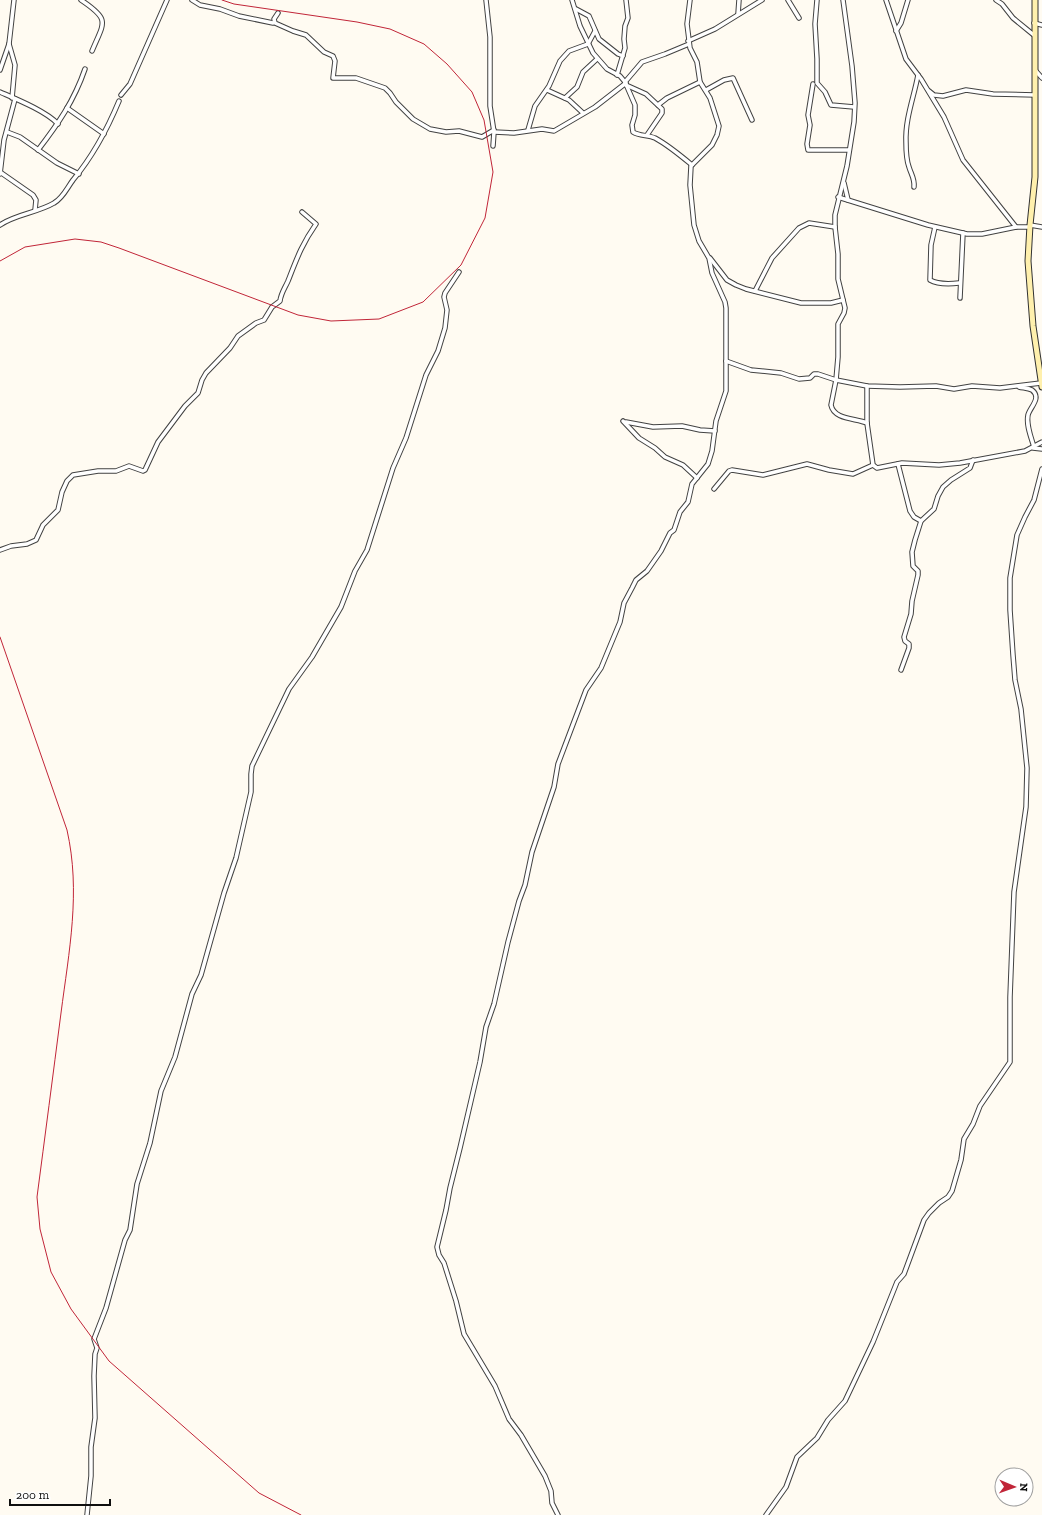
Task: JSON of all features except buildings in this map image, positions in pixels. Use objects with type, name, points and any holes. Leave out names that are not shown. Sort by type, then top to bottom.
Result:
[{"type":"street","points":[[0,70],[9,44],[14,0]]},
{"type":"street","points":[[81,0],[93,7],[100,14],[102,22],[101,30],[92,51]]},
{"type":"street","points":[[121,95],[130,84],[167,0]]},
{"type":"street","points":[[192,0],[200,5],[220,9],[239,16],[273,23]]},
{"type":"street","points":[[486,0],[490,37],[490,106],[494,131],[493,146]]},
{"type":"street","points":[[572,0],[580,26],[597,59],[611,72],[623,78],[626,84],[636,108],[632,130],[637,134],[647,135],[656,139],[692,165]]},
{"type":"street","points":[[617,75],[625,48],[625,24],[628,20],[626,0]]},
{"type":"street","points":[[690,0],[687,24],[688,42],[697,62],[700,82],[706,90],[717,119],[718,131],[715,140],[709,149],[692,165],[690,179],[694,225],[699,241],[727,280],[736,285],[800,302],[834,302],[843,300]]},
{"type":"street","points":[[738,14],[739,0]]},
{"type":"street","points":[[278,13],[274,19],[275,23],[293,32],[306,35],[324,52],[333,56],[335,61],[333,78],[356,78],[385,88],[396,102],[413,119],[430,129],[446,132],[459,131],[482,137],[494,131],[514,133],[528,130],[554,130],[583,112],[590,110],[626,84],[642,62],[665,54],[714,29],[762,0]]},
{"type":"street","points":[[788,0],[799,18]]},
{"type":"street","points":[[817,0],[815,17],[817,59],[816,83],[825,92],[831,105],[854,108]]},
{"type":"street","points":[[843,0],[854,77],[854,122],[843,182],[835,215],[838,279],[845,310],[839,320],[837,328],[838,350],[836,380],[831,409],[847,418],[867,423]]},
{"type":"street","points":[[886,0],[906,59],[928,90],[950,127],[963,160],[1016,227]]},
{"type":"street","points":[[896,31],[901,23],[908,0]]},
{"type":"street","points":[[996,0],[1002,4],[1013,18],[1035,36]]},
{"type":"street","points":[[726,361],[751,370],[781,373],[799,379],[810,378],[814,374],[818,374],[836,380],[867,386],[936,386],[954,389],[972,386],[994,388],[1042,385],[1030,301],[1028,261],[1035,177],[1035,0]]},
{"type":"street","points":[[576,9],[589,16],[600,41],[623,56]]},
{"type":"street","points":[[1034,23],[1042,25]]},
{"type":"street","points":[[528,130],[535,106],[547,90],[562,58],[569,51],[588,44],[595,31]]},
{"type":"street","points":[[9,44],[15,65],[14,98],[1,156],[0,173],[33,195],[36,200],[35,210]]},
{"type":"street","points":[[565,98],[577,87],[583,72],[597,59]]},
{"type":"street","points":[[38,150],[58,124],[77,92],[85,69]]},
{"type":"street","points":[[1034,69],[1042,78]]},
{"type":"street","points":[[914,187],[914,181],[908,166],[906,136],[910,103],[916,89],[918,75]]},
{"type":"street","points":[[706,90],[732,78],[752,120]]},
{"type":"street","points":[[658,105],[667,98],[700,82]]},
{"type":"street","points":[[626,84],[646,94],[662,108],[662,112],[647,135]]},
{"type":"street","points":[[813,84],[808,115],[810,125],[807,144],[808,150],[849,150]]},
{"type":"street","points":[[547,90],[565,98],[583,112]]},
{"type":"street","points":[[928,90],[934,95],[939,96],[947,96],[966,90],[995,94],[1035,95]]},
{"type":"street","points":[[0,92],[50,117],[58,124]]},
{"type":"street","points":[[0,225],[12,218],[52,204],[61,198],[86,165],[104,134],[119,101]]},
{"type":"street","points":[[67,108],[104,134]]},
{"type":"street","points":[[63,115],[73,113]]},
{"type":"street","points":[[7,132],[20,137],[57,163],[79,174]]},
{"type":"street","points":[[843,182],[848,200]]},
{"type":"street","points":[[838,198],[935,227],[963,233],[982,234],[1016,227],[1042,227]]},
{"type":"street","points":[[0,550],[12,546],[27,544],[36,540],[43,525],[58,510],[62,492],[69,479],[73,476],[98,471],[116,470],[129,466],[143,471],[145,470],[158,442],[185,406],[198,393],[206,373],[230,348],[238,336],[256,323],[264,320],[272,307],[280,301],[280,296],[288,281],[300,248],[316,224],[302,212]]},
{"type":"street","points":[[755,291],[772,258],[799,228],[809,223],[835,227]]},
{"type":"street","points":[[935,227],[931,246],[930,280],[943,283],[959,283]]},
{"type":"street","points":[[960,298],[959,283],[963,233]]},
{"type":"street","points":[[558,1515],[552,1503],[551,1491],[545,1476],[521,1435],[508,1418],[496,1386],[464,1334],[456,1301],[444,1263],[438,1255],[437,1247],[480,1062],[486,1027],[494,1004],[508,942],[525,885],[532,852],[554,787],[558,764],[586,690],[601,668],[620,622],[624,603],[636,580],[646,571],[661,551],[670,532],[674,530],[680,512],[688,502],[692,484],[705,469],[710,458],[717,416],[726,391],[726,304],[712,273],[710,258]]},
{"type":"street","points":[[87,1515],[91,1476],[91,1447],[95,1418],[94,1376],[95,1354],[97,1348],[94,1339],[106,1308],[125,1240],[130,1230],[137,1184],[148,1150],[161,1091],[172,1064],[192,994],[200,974],[236,858],[251,792],[252,766],[289,689],[312,657],[340,607],[355,571],[367,550],[393,468],[406,438],[426,375],[438,351],[444,333],[448,310],[444,297],[445,293],[459,272]]},
{"type":"street","points":[[867,386],[867,423],[874,465]]},
{"type":"street","points":[[1018,386],[1030,389],[1036,395],[1036,402],[1030,412],[1028,421],[1033,447]]},
{"type":"street","points":[[697,478],[683,465],[665,457],[655,448],[639,438],[625,422],[653,427],[682,426],[700,430],[715,431]]},
{"type":"street","points":[[874,465],[877,468],[909,463],[939,465],[960,463],[1025,451],[1042,442]]},
{"type":"street","points":[[1033,447],[1042,449]]},
{"type":"street","points":[[901,670],[909,648],[909,644],[905,641],[904,637],[911,614],[912,601],[918,575],[918,571],[912,566],[913,545],[922,521],[934,509],[938,496],[944,487],[951,480],[970,468],[973,460]]},
{"type":"street","points":[[714,489],[729,471],[732,470],[763,475],[807,464],[853,474],[874,465]]},
{"type":"street","points":[[898,464],[910,511],[914,517],[922,521]]},
{"type":"street","points":[[766,1515],[786,1487],[798,1458],[817,1438],[832,1414],[845,1401],[873,1342],[897,1282],[904,1274],[924,1220],[932,1210],[948,1197],[952,1191],[961,1160],[964,1139],[973,1124],[980,1106],[1010,1062],[1010,997],[1014,892],[1026,807],[1027,768],[1021,709],[1015,680],[1010,610],[1010,578],[1017,535],[1034,500],[1042,469]]},
{"type":"railway","points":[[0,261],[25,247],[75,239],[101,242],[298,315],[331,321],[379,319],[423,302],[461,265],[485,218],[493,172],[484,120],[472,92],[447,64],[424,44],[390,29],[357,22],[234,4],[222,0]]},
{"type":"railway","points":[[0,637],[67,830],[73,876],[70,944],[37,1197],[40,1229],[51,1272],[71,1309],[109,1361],[259,1493],[301,1515]]}]
